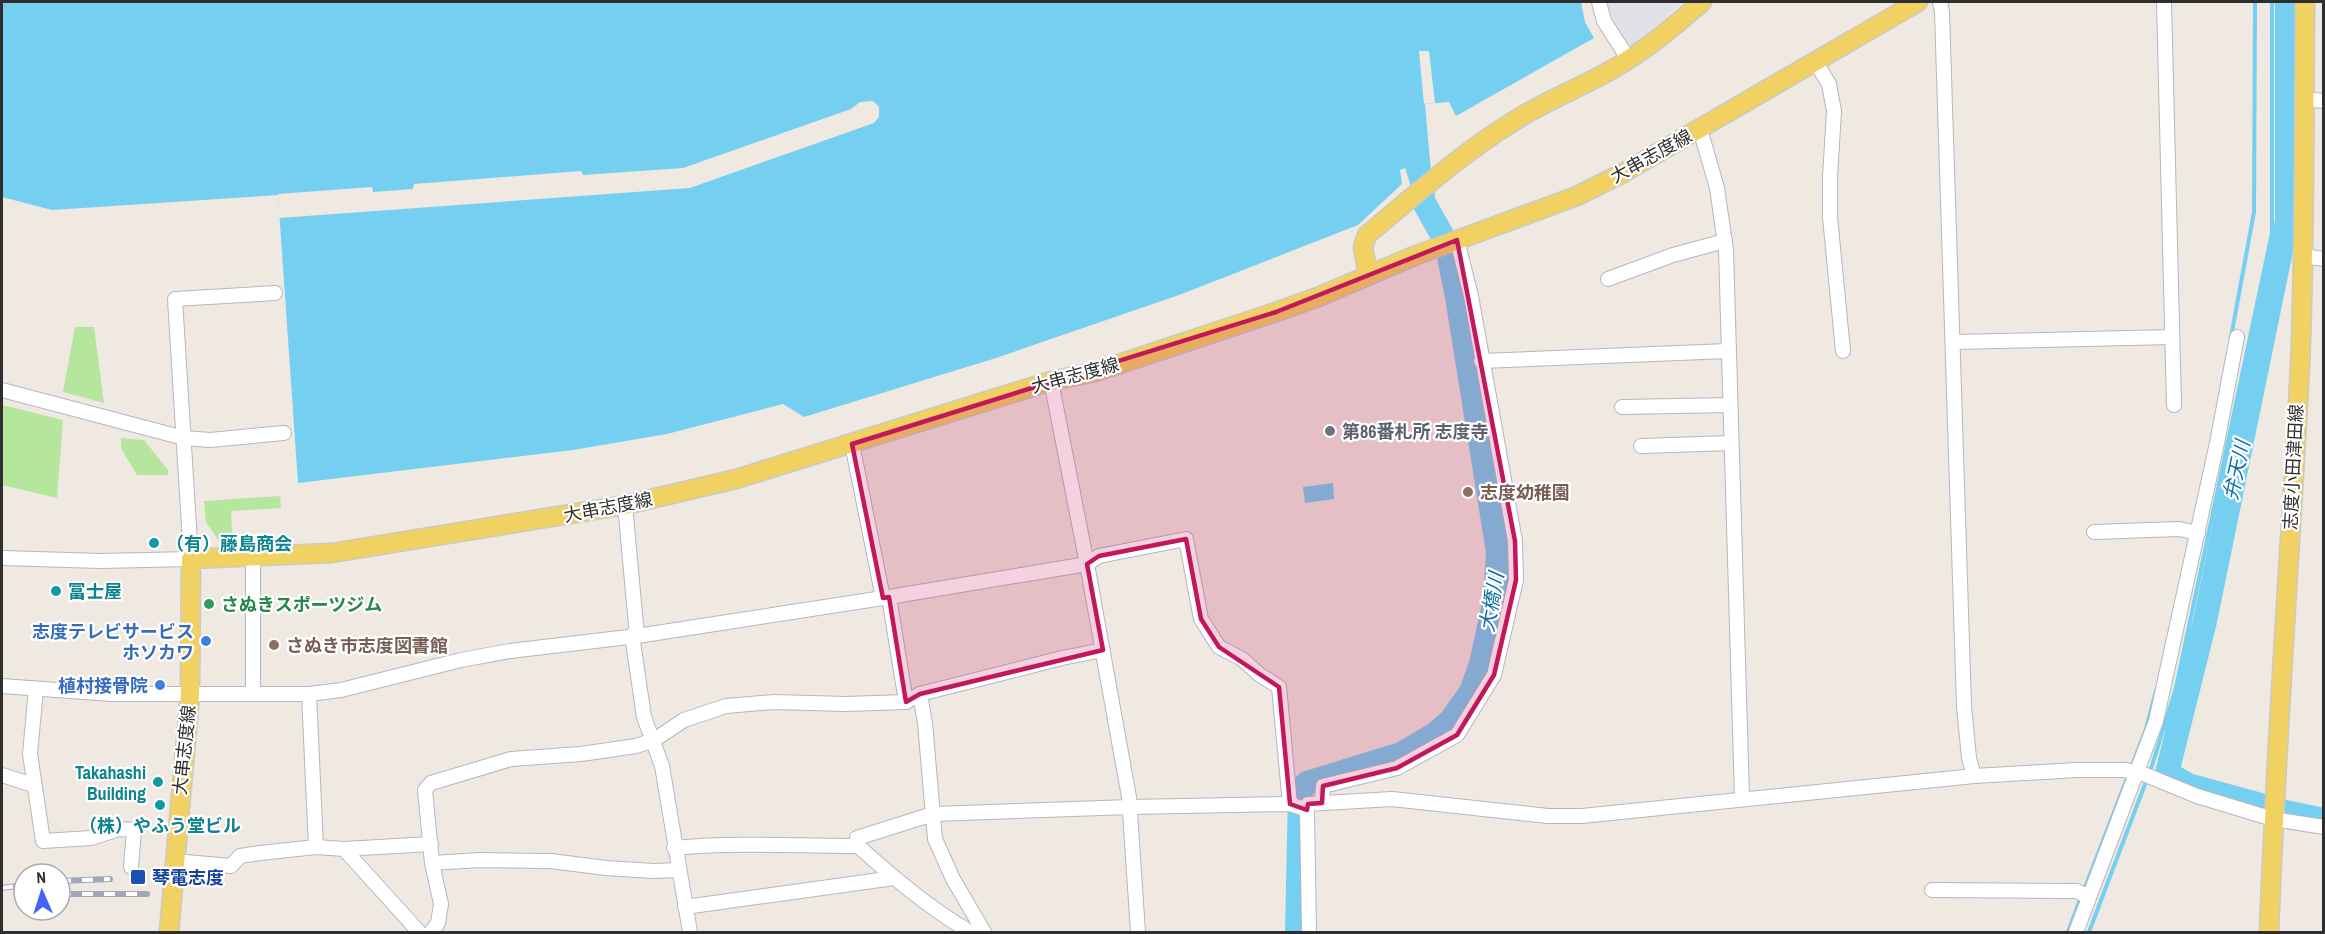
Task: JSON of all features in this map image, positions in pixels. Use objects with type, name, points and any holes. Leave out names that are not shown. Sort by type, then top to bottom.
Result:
[{"type":"main road","points":[[1368,276],[1364,247],[1367,235],[1434,178],[1514,120],[1554,97],[1629,60],[1659,39],[1702,2]]},
{"type":"main road","name":"大串志度線","points":[[169,933],[190,694],[191,560],[343,551],[625,505],[736,479],[1051,381],[1095,372],[1265,316],[1449,243],[1577,196],[1623,173],[1918,2]]},
{"type":"main road","name":"志度小田津田線","points":[[2269,933],[2273,819],[2300,366],[2305,2]]},
{"type":"street","points":[[1599,2],[1604,21],[1629,60]]},
{"type":"street","points":[[1940,2],[1964,706],[1969,758],[1974,776]]},
{"type":"street","points":[[2164,2],[2174,405]]},
{"type":"street","points":[[1815,61],[1829,84],[1834,111],[1830,217],[1843,351]]},
{"type":"street","points":[[2304,99],[2324,101]]},
{"type":"street","points":[[1700,129],[1717,188],[1725,241],[1742,798]]},
{"type":"street","points":[[1608,279],[1673,255],[1725,241]]},
{"type":"street","points":[[1322,803],[1323,786],[1397,768],[1457,735],[1494,675],[1516,580],[1515,542],[1471,296],[1449,243]]},
{"type":"street","points":[[2303,256],[2324,259]]},
{"type":"street","points":[[2,558],[94,561],[191,560],[175,299],[275,293]]},
{"type":"street","points":[[1953,342],[2172,337]]},
{"type":"street","points":[[2076,933],[2156,722],[2198,533],[2237,337]]},
{"type":"street","points":[[1481,361],[1728,351]]},
{"type":"street","points":[[1051,381],[1087,564],[1130,807],[1138,933]]},
{"type":"street","points":[[2,390],[184,438],[210,440],[284,433]]},
{"type":"street","points":[[1622,407],[1730,405]]},
{"type":"street","points":[[1641,446],[1731,443]]},
{"type":"street","points":[[852,444],[906,702]]},
{"type":"street","points":[[625,505],[634,635],[644,717],[662,766],[690,933]]},
{"type":"street","points":[[2094,532],[2179,529],[2198,533]]},
{"type":"street","points":[[2,686],[111,694],[309,694],[341,690],[481,656],[886,598],[1087,564],[1099,556],[1186,539],[1201,620],[1219,647],[1242,659],[1260,675],[1280,687],[1290,804]]},
{"type":"street","points":[[253,558],[254,693]]},
{"type":"street","points":[[431,933],[438,923],[441,904],[430,844],[426,790],[431,783],[511,759],[581,754],[636,746],[654,740],[684,720],[726,706],[774,702],[846,704],[906,702],[920,694],[1102,650]]},
{"type":"street","points":[[36,689],[30,754],[43,841],[91,838],[119,829],[134,830],[131,867]]},
{"type":"street","points":[[309,694],[316,847]]},
{"type":"street","points":[[920,694],[926,723],[935,838],[953,879],[984,933]]},
{"type":"street","points":[[1309,933],[1308,804],[1392,799],[1548,816],[1615,813],[1742,798],[1974,776],[2077,770],[2137,772],[2197,796],[2273,819],[2324,827]]},
{"type":"street","points":[[2,775],[33,785]]},
{"type":"street","points":[[970,933],[940,914],[894,878],[858,846],[857,838],[933,814],[1290,804],[1307,810]]},
{"type":"street","points":[[174,861],[231,866],[240,856],[316,847],[344,849],[430,844]]},
{"type":"street","points":[[674,848],[763,844],[858,846]]},
{"type":"street","points":[[344,849],[419,933]]},
{"type":"street","points":[[432,863],[480,860],[551,861],[606,868],[678,870]]},
{"type":"street","points":[[685,908],[894,878]]},
{"type":"street","points":[[1932,890],[2077,891],[2088,897]]},
{"type":"highlighted area","points":[[1457,240],[1515,541],[1516,580],[1494,675],[1457,735],[1397,768],[1323,786],[1322,803],[1308,804],[1307,810],[1290,804],[1279,687],[1219,647],[1201,619],[1186,539],[1099,556],[1087,564],[1103,650],[920,694],[906,702],[889,597],[883,598],[852,444],[1276,312]]},
{"type":"shaded area","points":[[1605,2],[1682,2],[1634,46],[1627,44],[1606,9]]},
{"type":"green space","points":[[75,327],[94,327],[104,403],[63,392]]},
{"type":"green space","points":[[2,405],[63,420],[57,498],[2,485]]},
{"type":"green space","points":[[121,438],[144,440],[168,470],[168,475],[137,475],[121,448]]},
{"type":"green space","points":[[280,496],[281,508],[231,511],[233,550],[226,551],[206,522],[204,501]]},
{"type":"water","points":[[2,2],[1581,2],[1585,22],[1594,38],[1456,116],[1449,102],[1425,104],[1431,171],[1411,186],[1405,168],[1400,170],[1402,184],[1358,225],[1179,295],[996,358],[804,417],[783,404],[667,434],[573,450],[298,483],[278,195],[52,210],[2,197]]},
{"type":"water","points":[[1333,483],[1334,499],[1305,503],[1303,487]]},
{"type":"pier","points":[[1419,51],[1429,51],[1435,103],[1424,104]]},
{"type":"pier","points":[[873,101],[879,107],[879,117],[874,123],[690,188],[279,218],[278,194],[372,187],[373,192],[413,189],[414,184],[581,171],[583,175],[683,168],[851,109],[860,102]]},
{"type":"waterway","points":[[2231,337],[2254,212],[2255,2]]},
{"type":"waterway","points":[[2150,772],[2176,688],[2272,233],[2272,2]]},
{"type":"waterway","name":"弁天川","points":[[2287,2],[2287,221],[2205,621],[2167,773],[2188,785],[2324,820]]},
{"type":"waterway","name":"大橋川","points":[[1297,932],[1300,791],[1307,783],[1401,754],[1435,734],[1451,720],[1471,692],[1481,664],[1495,599],[1498,552],[1457,297],[1446,242],[1423,201],[1422,176]]},
{"type":"waterway","points":[[2084,890],[2146,729],[2156,691]]},
{"type":"waterway","points":[[2089,932],[2147,779]]},
{"type":"waterway","points":[[2068,932],[2081,897]]},
{"type":"railway","points":[[72,881],[110,879]]},
{"type":"railway","points":[[2,888],[12,887]]},
{"type":"railway","points":[[72,894],[147,894]]},
{"type":"place","name":"第86番札所 志度寺","points":[[1330,431]]},
{"type":"place","name":"志度幼稚園","points":[[1468,492]]},
{"type":"place","name":"（有）藤島商会","points":[[154,543]]},
{"type":"place","name":"冨士屋","points":[[56,591]]},
{"type":"place","name":"さぬきスポーツジム","points":[[209,604]]},
{"type":"place","name":"志度テレビサービス ホソカワ","points":[[206,641]]},
{"type":"place","name":"さぬき市志度図書館","points":[[274,645]]},
{"type":"place","name":"植村接骨院","points":[[160,685]]},
{"type":"place","name":"Takahashi Building","points":[[158,782]]},
{"type":"place","name":"（株）やふう堂ビル","points":[[160,805]]},
{"type":"place","name":"琴電志度","points":[[138,877]]}]
